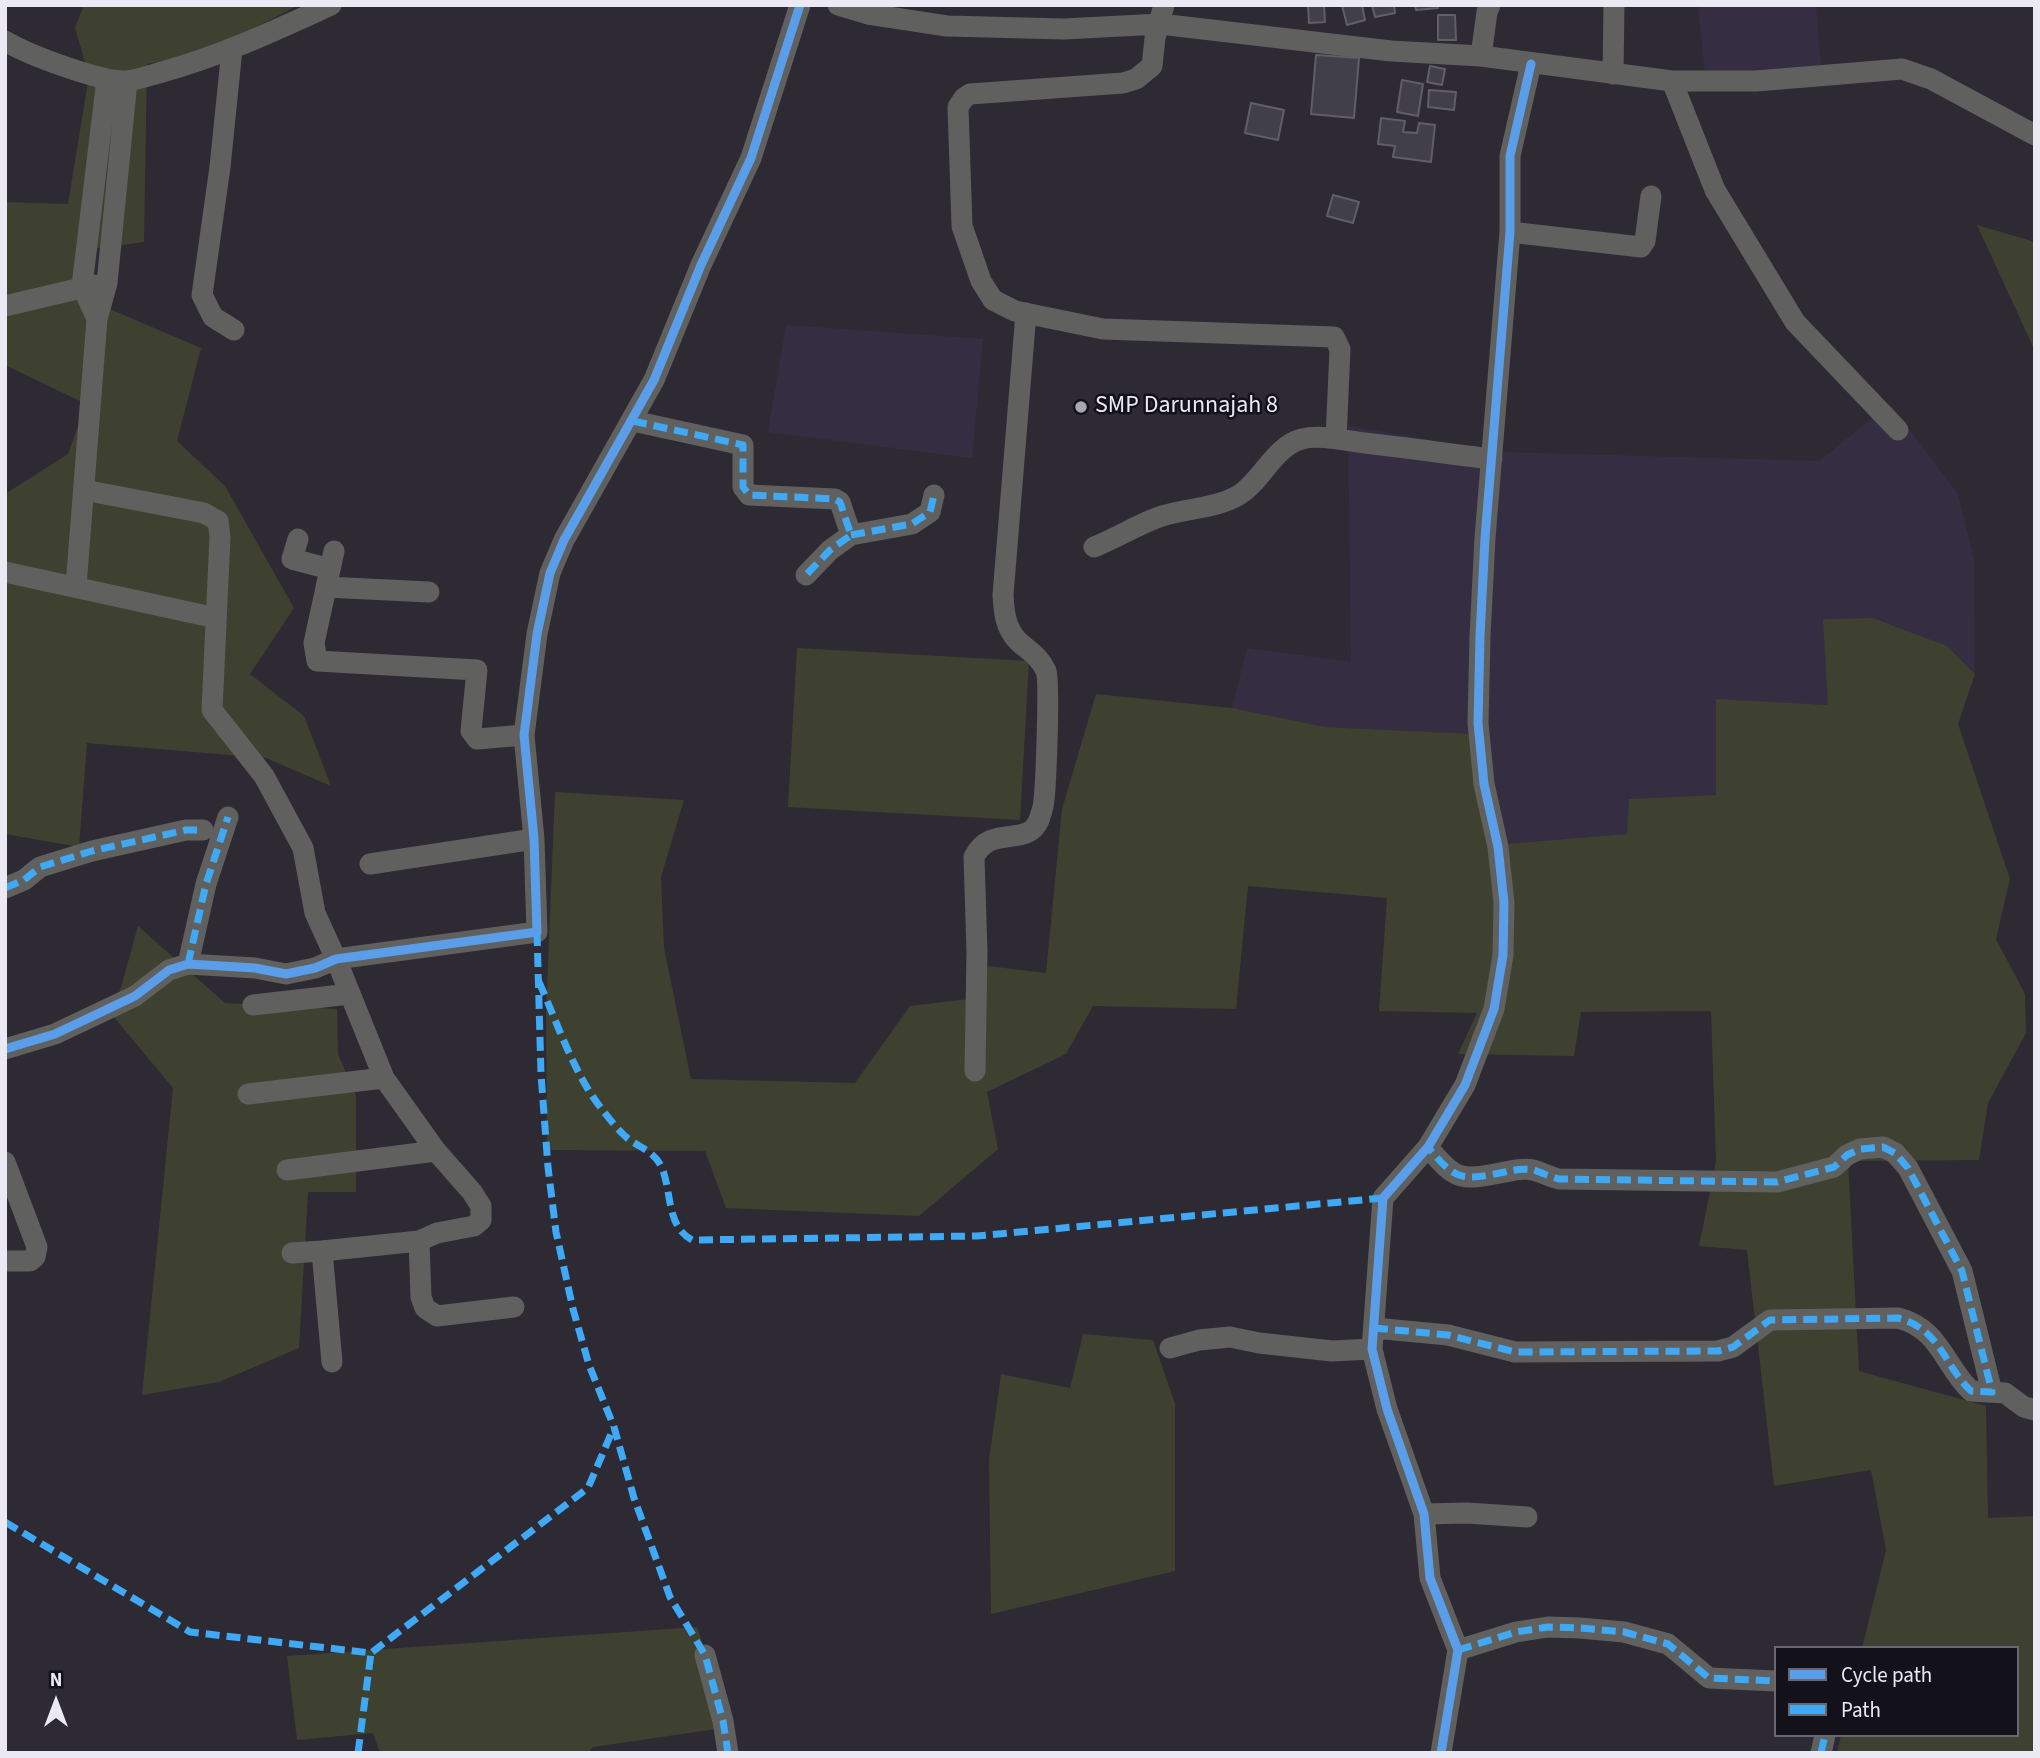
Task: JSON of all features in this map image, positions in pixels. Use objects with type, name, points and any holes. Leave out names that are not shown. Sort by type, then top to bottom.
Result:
[{"type":"street","points":[[5,41],[25,53],[117,80],[181,67],[232,49],[331,5]]},
{"type":"street","points":[[5,1049],[55,1034],[135,996],[169,970],[188,964],[255,968],[286,974],[315,968],[336,959],[537,932],[534,839],[524,735],[537,634],[550,573],[564,540],[654,380],[701,265],[751,158],[800,5]]},
{"type":"street","points":[[838,5],[880,16],[947,26],[1064,29],[1162,15],[1391,51],[1481,56],[1672,81],[1756,81],[1902,68],[1931,79],[2035,135]]},
{"type":"street","points":[[1481,56],[1489,5]]},
{"type":"street","points":[[1613,74],[1614,5]]},
{"type":"street","points":[[1162,15],[1155,38],[1152,66],[1136,79],[1123,83],[971,94],[964,98],[958,107],[962,226],[986,291],[993,300],[1015,311],[1103,329],[1334,337],[1340,349],[1336,439]]},
{"type":"street","points":[[232,49],[220,167],[202,295],[212,317],[234,330]]},
{"type":"street","points":[[1441,1753],[1458,1650],[1430,1578],[1424,1514],[1387,1409],[1373,1339],[1383,1198],[1428,1147],[1465,1085],[1494,1009],[1503,955],[1504,903],[1498,847],[1484,784],[1478,723],[1485,538],[1510,232],[1510,156],[1531,64]]},
{"type":"street","points":[[76,586],[97,319],[107,283],[117,80]]},
{"type":"street","points":[[97,319],[82,286],[117,80]]},
{"type":"street","points":[[1672,81],[1715,190],[1795,322],[1898,430]]},
{"type":"street","points":[[1510,232],[1641,247],[1645,241],[1650,196]]},
{"type":"street","points":[[5,306],[82,286],[107,283]]},
{"type":"street","points":[[975,1071],[977,952],[974,857],[980,845],[988,840],[1027,833],[1038,823],[1044,801],[1047,674],[1037,655],[1016,639],[1004,618],[1003,595],[1026,313]]},
{"type":"street","points":[[633,421],[743,445],[742,481],[745,492],[749,495],[835,499],[840,502],[850,535]]},
{"type":"street","points":[[1094,547],[1166,514],[1200,509],[1239,495],[1291,443],[1305,438],[1336,439],[1492,459]]},
{"type":"street","points":[[84,490],[204,513],[218,521],[220,537],[212,710],[264,776],[303,848],[315,913],[384,1078],[436,1151],[481,1206],[481,1220],[474,1226],[437,1233],[419,1241],[292,1253]]},
{"type":"street","points":[[806,575],[830,550],[850,535],[912,524],[930,512],[934,495]]},
{"type":"street","points":[[298,539],[292,559],[429,592]]},
{"type":"street","points":[[330,569],[314,643],[317,661],[477,670],[471,730],[477,739],[524,735]]},
{"type":"street","points":[[5,572],[216,618]]},
{"type":"street","points":[[188,964],[206,884],[228,817]]},
{"type":"street","points":[[5,888],[24,880],[40,867],[92,851],[186,830],[203,830]]},
{"type":"street","points":[[370,864],[534,839]]},
{"type":"street","points":[[253,1005],[350,994]]},
{"type":"street","points":[[248,1094],[384,1078]]},
{"type":"street","points":[[1428,1147],[1445,1168],[1465,1178],[1534,1170],[1559,1179],[1777,1182],[1833,1167],[1847,1155],[1860,1149],[1883,1147],[1895,1153],[1908,1168],[1962,1271],[1992,1392]]},
{"type":"street","points":[[287,1170],[436,1151]]},
{"type":"street","points":[[5,1162],[37,1247],[35,1257],[30,1261],[5,1261]]},
{"type":"street","points":[[419,1241],[421,1297],[428,1311],[437,1316],[514,1307]]},
{"type":"street","points":[[322,1251],[332,1362]]},
{"type":"street","points":[[1170,1348],[1199,1340],[1230,1337],[1332,1352],[1373,1339],[1448,1335],[1515,1352],[1718,1352],[1733,1347],[1770,1320],[1898,1318],[1906,1320],[1935,1339],[1971,1391],[2005,1393],[2024,1407],[2035,1410]]},
{"type":"street","points":[[1424,1514],[1467,1513],[1527,1517]]},
{"type":"street","points":[[1458,1650],[1516,1632],[1548,1627],[1624,1632],[1668,1644],[1709,1678],[1774,1681]]},
{"type":"street","points":[[705,1655],[723,1721],[728,1753]]},
{"type":"shaded area","points":[[1698,5],[1816,5],[1821,68],[1706,84]]},
{"type":"shaded area","points":[[786,325],[983,339],[972,458],[768,432]]},
{"type":"shaded area","points":[[1890,404],[1958,494],[1974,560],[1975,674],[1947,646],[1873,618],[1824,619],[1828,705],[1716,700],[1716,795],[1629,799],[1628,834],[1504,844],[1475,734],[1325,727],[1232,708],[1247,648],[1351,662],[1348,426],[1502,452],[1819,461]]},
{"type":"green space","points":[[84,5],[299,5],[207,52],[147,64],[144,242],[84,250],[70,292],[201,348],[177,441],[225,486],[294,608],[250,674],[304,716],[331,786],[266,758],[87,743],[79,847],[5,834],[5,494],[68,454],[86,404],[5,365],[5,202],[68,204],[89,76],[75,28]]},
{"type":"green space","points":[[1977,225],[2035,242],[2035,351]]},
{"type":"green space","points":[[1873,618],[1947,646],[1975,674],[1958,724],[2010,879],[1996,939],[2025,994],[2026,1033],[1988,1103],[1979,1160],[1848,1161],[1859,1371],[1986,1406],[1988,1518],[2035,1516],[2035,1753],[1837,1753],[1841,1737],[2019,1737],[2019,1646],[1862,1646],[1886,1550],[1871,1470],[1774,1486],[1747,1250],[1699,1246],[1716,1162],[1711,1011],[1581,1012],[1574,1056],[1458,1054],[1477,1013],[1379,1011],[1387,898],[1248,886],[1236,1009],[1093,1006],[1066,1054],[987,1092],[998,1149],[919,1216],[726,1208],[705,1151],[547,1150],[546,1014],[555,792],[684,800],[661,877],[664,948],[691,1079],[855,1083],[910,1006],[978,998],[988,966],[1046,973],[1062,809],[1096,694],[1232,708],[1325,727],[1475,734],[1504,844],[1627,834],[1629,799],[1716,795],[1716,699],[1828,705],[1823,619]]},
{"type":"green space","points":[[797,648],[1029,661],[1020,820],[788,807]]},
{"type":"green space","points":[[138,926],[225,1003],[337,1009],[338,1054],[356,1096],[356,1192],[308,1192],[299,1348],[219,1382],[142,1395],[173,1088],[113,1016]]},
{"type":"green space","points":[[1083,1334],[1153,1340],[1175,1404],[1175,1571],[991,1614],[989,1460],[1001,1374],[1070,1388]]},
{"type":"green space","points":[[697,1627],[730,1727],[593,1747],[588,1753],[380,1753],[373,1733],[297,1740],[287,1656]]},
{"type":"building","points":[[1308,5],[1324,5],[1325,22],[1309,23]]},
{"type":"building","points":[[1342,5],[1362,5],[1365,20],[1347,25]]},
{"type":"building","points":[[1372,5],[1394,5],[1395,13],[1375,17]]},
{"type":"building","points":[[1415,5],[1437,5],[1438,8],[1416,10]]},
{"type":"building","points":[[1438,15],[1455,15],[1456,40],[1438,40]]},
{"type":"building","points":[[1316,55],[1359,58],[1354,118],[1311,114]]},
{"type":"building","points":[[1430,66],[1445,69],[1442,85],[1427,82]]},
{"type":"building","points":[[1402,80],[1423,84],[1418,116],[1397,112]]},
{"type":"building","points":[[1429,90],[1456,92],[1454,110],[1428,107]]},
{"type":"building","points":[[1251,103],[1284,110],[1278,140],[1245,133]]},
{"type":"building","points":[[1381,118],[1405,121],[1403,132],[1417,133],[1419,123],[1435,125],[1431,162],[1393,157],[1395,146],[1378,144]]},
{"type":"building","points":[[1333,195],[1359,202],[1353,223],[1327,216]]},
{"type":"marked path","points":[[633,421],[743,445],[743,487],[749,495],[835,499],[840,502],[851,535],[830,550],[806,575]]},
{"type":"marked path","points":[[851,535],[912,524],[930,512],[934,495]]},
{"type":"marked path","points":[[188,964],[206,884],[228,817]]},
{"type":"marked path","points":[[5,888],[24,880],[40,867],[92,851],[186,830],[203,830]]},
{"type":"marked path","points":[[537,932],[541,1074],[548,1167],[556,1232],[573,1309],[589,1365],[614,1427],[634,1498],[670,1597],[705,1655],[723,1721],[728,1753]]},
{"type":"marked path","points":[[539,982],[582,1080],[619,1130],[659,1162],[674,1217],[684,1234],[692,1240],[977,1236],[1383,1198]]},
{"type":"marked path","points":[[1374,1328],[1448,1335],[1515,1352],[1718,1351],[1733,1347],[1770,1320],[1898,1318],[1912,1323],[1933,1339],[1971,1391],[1992,1392],[1962,1271],[1908,1168],[1895,1153],[1883,1147],[1860,1149],[1847,1155],[1834,1167],[1777,1182],[1559,1179],[1526,1169],[1470,1177],[1454,1173],[1428,1147]]},
{"type":"marked path","points":[[5,1522],[190,1632],[371,1653],[588,1488],[614,1427]]},
{"type":"marked path","points":[[1458,1650],[1516,1632],[1548,1627],[1624,1632],[1668,1644],[1709,1678],[1774,1681]]},
{"type":"marked path","points":[[358,1753],[371,1653]]},
{"type":"marked path","points":[[1821,1753],[1825,1737]]},
{"type":"cycle path","points":[[5,1049],[55,1034],[135,996],[169,970],[188,964],[255,968],[286,974],[315,968],[336,959],[537,932],[534,839],[524,735],[537,634],[550,573],[564,540],[654,380],[701,265],[751,158],[800,5]]},
{"type":"cycle path","points":[[1441,1753],[1458,1650],[1430,1578],[1424,1514],[1387,1409],[1372,1349],[1383,1198],[1428,1147],[1465,1085],[1494,1009],[1503,955],[1504,903],[1498,847],[1484,784],[1478,723],[1480,636],[1485,538],[1510,232],[1510,156],[1531,64]]},
{"type":"place","name":"SMP Darunnajah 8","points":[[1081,407]]}]
